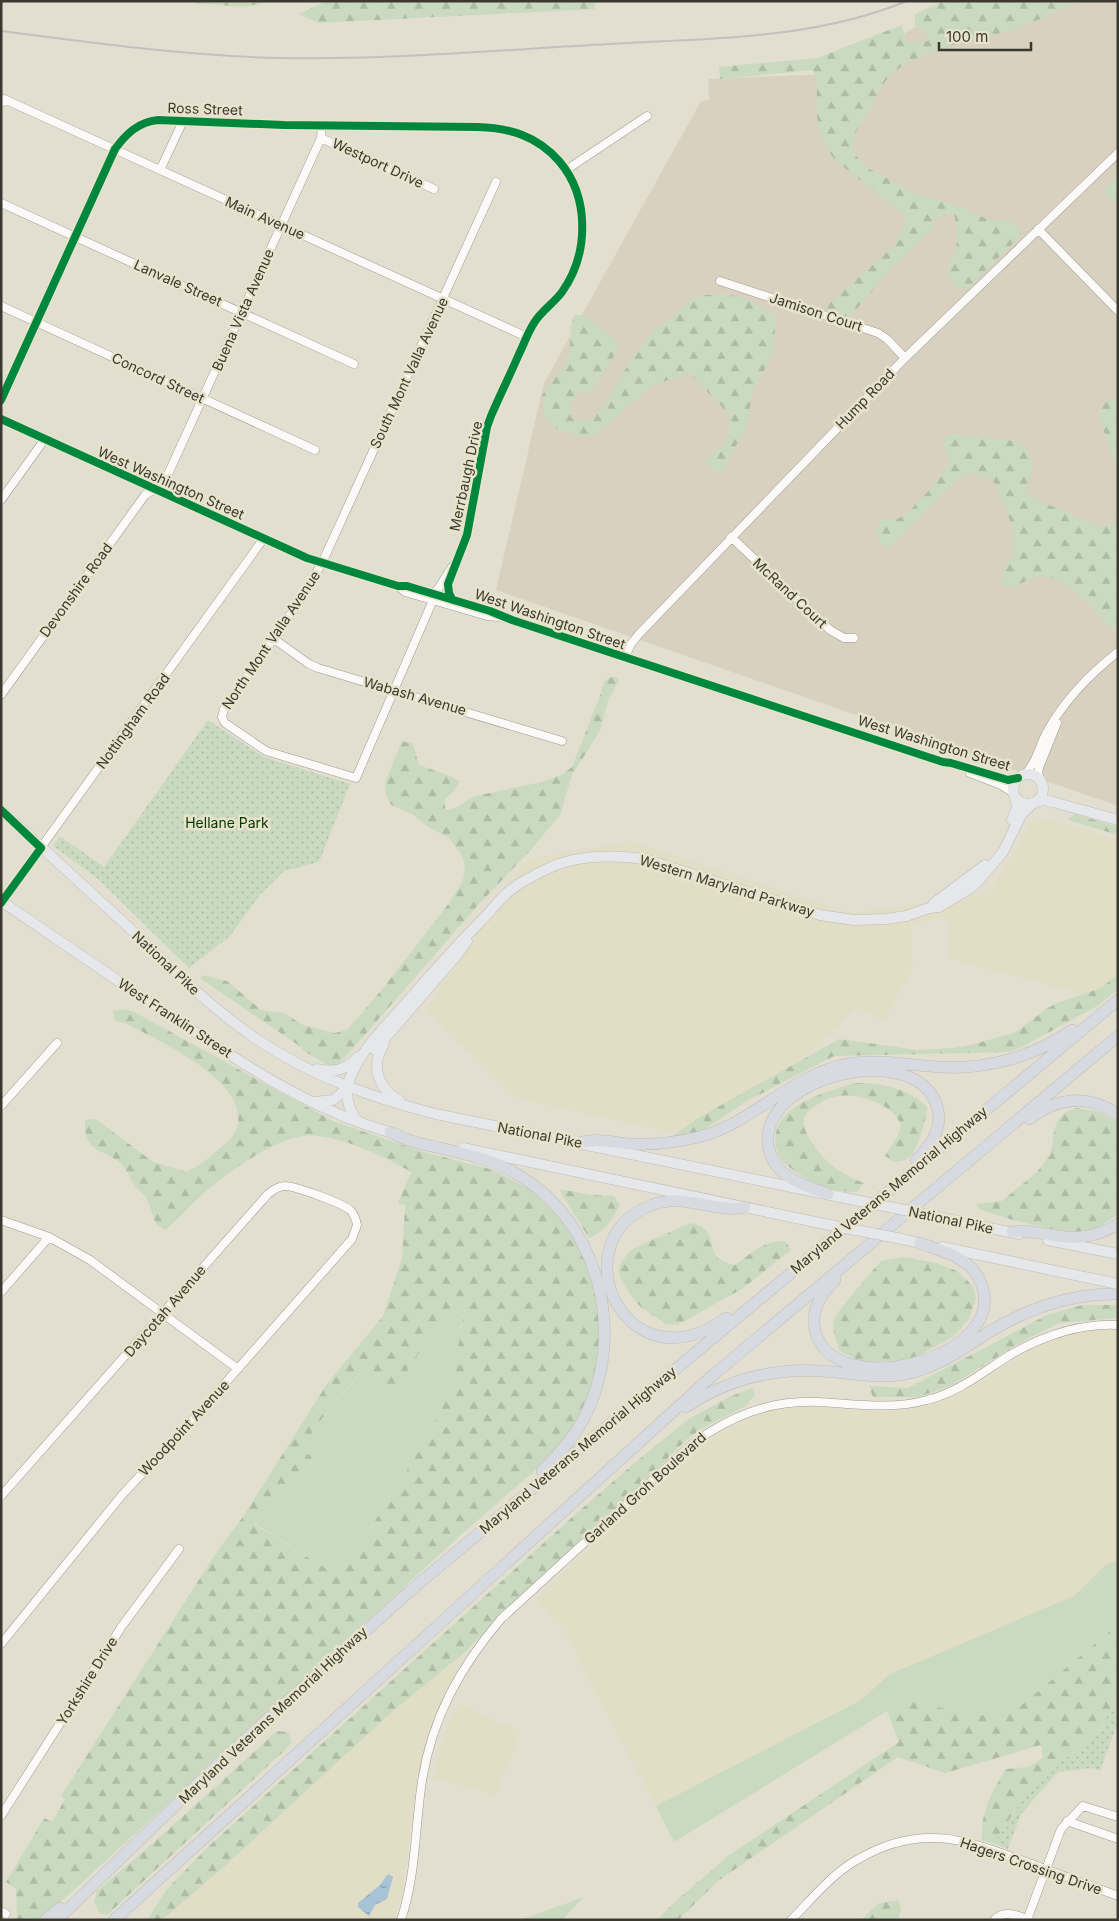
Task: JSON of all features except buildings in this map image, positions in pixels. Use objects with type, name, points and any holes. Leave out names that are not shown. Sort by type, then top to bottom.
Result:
[{"type":"highway","points":[[579,1143],[587,1140],[656,1144],[701,1136],[750,1114],[811,1076],[847,1064],[880,1063],[964,1067],[987,1065],[1008,1060],[1050,1044],[1118,998]]},
{"type":"highway","name":"Maryland Veterans Memorial Highway","points":[[56,1920],[221,1760],[411,1590],[1118,998]]},
{"type":"highway","name":"Maryland Veterans Memorial Highway","points":[[114,1920],[626,1452],[712,1376],[1118,1036]]},
{"type":"highway","points":[[828,1194],[786,1175],[772,1159],[768,1146],[769,1125],[775,1114],[784,1104],[805,1089],[832,1076],[864,1071],[896,1072],[908,1076],[925,1087],[934,1099],[939,1114],[936,1133],[931,1143],[853,1221]]},
{"type":"highway","points":[[941,1183],[1052,1104],[1074,1100],[1087,1101],[1097,1103],[1118,1114]]},
{"type":"highway","points":[[390,1132],[402,1139],[481,1158],[515,1173],[532,1184],[559,1209],[575,1231],[589,1256],[600,1286],[605,1318],[604,1359],[599,1380],[585,1417],[575,1433],[550,1463],[488,1524]]},
{"type":"highway","points":[[746,1207],[736,1210],[692,1201],[664,1202],[640,1210],[630,1217],[616,1236],[610,1249],[607,1264],[610,1292],[623,1314],[646,1332],[670,1338],[696,1335],[718,1324],[799,1266]]},
{"type":"highway","points":[[893,1223],[833,1281],[818,1302],[814,1311],[814,1330],[822,1348],[830,1354],[854,1365],[874,1368],[905,1366],[935,1357],[971,1332],[983,1311],[985,1300],[981,1281],[970,1266],[961,1260],[920,1243]]},
{"type":"highway","points":[[1012,1232],[1024,1230],[1067,1237],[1082,1237],[1095,1235],[1118,1224]]},
{"type":"highway","points":[[626,1452],[701,1397],[738,1381],[766,1374],[801,1370],[873,1376],[905,1374],[938,1363],[1011,1319],[1052,1302],[1088,1295],[1118,1294]]},
{"type":"highway","points":[[126,1920],[199,1842]]},
{"type":"highway","points":[[45,1920],[108,1870]]},
{"type":"main road","points":[[1021,776],[1034,776],[1055,796],[1118,818],[1044,800],[1022,804],[1014,795],[1014,784],[1021,776]]},
{"type":"main road","points":[[1034,803],[1042,795],[1041,783]]},
{"type":"main road","name":"Western Maryland Parkway","points":[[929,908],[934,902],[980,870],[990,859],[1000,845],[1016,813],[1014,795]]},
{"type":"main road","name":"Western Maryland Parkway","points":[[348,1088],[350,1079],[371,1044],[452,949],[512,889],[550,867],[580,859],[609,856],[645,859],[783,904],[837,918],[886,919],[906,916],[938,907],[957,897],[980,879],[1003,852],[1021,814],[1034,803]]},
{"type":"main road","name":"National Pike","points":[[1,810],[211,1005],[259,1041],[299,1064],[348,1088],[436,1114],[1118,1254]]},
{"type":"main road","name":"West Franklin Street","points":[[2,902],[205,1039],[280,1085],[357,1121]]},
{"type":"main road","name":"Western Maryland Parkway","points":[[348,1088],[356,1082],[378,1045],[392,1032],[457,955],[483,919]]},
{"type":"main road","points":[[392,1032],[378,1053],[376,1062],[377,1072],[383,1088],[390,1096],[400,1101],[436,1114]]},
{"type":"main road","points":[[299,1064],[326,1071],[341,1070],[353,1062],[371,1044]]},
{"type":"main road","points":[[314,1102],[333,1100],[348,1088]]},
{"type":"main road","points":[[348,1088],[351,1114],[357,1121]]},
{"type":"main road","name":"National Pike","points":[[357,1121],[390,1132],[1118,1284]]},
{"type":"street","name":"Main Avenue","points":[[3,101],[115,149],[527,337]]},
{"type":"street","points":[[566,170],[647,116]]},
{"type":"street","name":"Ross Street","points":[[1,400],[115,149],[128,132],[143,124],[158,120],[275,125],[508,129],[538,144],[554,156],[566,170]]},
{"type":"street","points":[[160,170],[183,121]]},
{"type":"street","name":"Buena Vista Avenue","points":[[154,489],[164,483],[321,138],[322,125]]},
{"type":"street","name":"Westport Drive","points":[[321,138],[434,189]]},
{"type":"street","name":"Hump Road","points":[[625,657],[631,644],[639,634],[730,537],[905,358],[1118,153]]},
{"type":"street","name":"Merrbaugh Drive","points":[[452,599],[448,584],[467,535],[487,427],[534,322],[563,290],[572,271],[580,244],[582,219],[580,207],[573,183],[566,170]]},
{"type":"street","name":"South Mont Valla Avenue","points":[[322,563],[496,182]]},
{"type":"street","name":"Lanvale Street","points":[[1,202],[354,364]]},
{"type":"street","points":[[1038,229],[1118,311]]},
{"type":"street","name":"Jamison Court","points":[[720,281],[878,333],[891,342],[905,358]]},
{"type":"street","name":"Concord Street","points":[[1,306],[315,450]]},
{"type":"street","name":"West Washington Street","points":[[1,419],[322,563],[398,586],[405,592],[452,599],[490,611],[942,762],[1001,784],[1014,795]]},
{"type":"street","points":[[1,500],[45,439]]},
{"type":"street","name":"Devonshire Road","points":[[1,695],[145,495],[154,489]]},
{"type":"street","name":"McRand Court","points":[[730,537],[830,630],[844,638],[854,638]]},
{"type":"street","name":"Nottingham Road","points":[[2,902],[264,538]]},
{"type":"street","name":"Merrbaugh Drive","points":[[356,778],[433,597],[458,559]]},
{"type":"street","name":"North Mont Valla Avenue","points":[[322,563],[314,579],[274,639],[224,709],[222,717],[229,727],[266,751],[356,778]]},
{"type":"street","name":"West Washington Street","points":[[433,597],[487,616],[505,617]]},
{"type":"street","name":"Wabash Avenue","points":[[274,639],[309,664],[318,668],[562,741]]},
{"type":"street","points":[[1021,776],[1032,767],[1044,737],[1055,718],[1082,684],[1118,652]]},
{"type":"street","points":[[1041,783],[1038,772],[1059,714]]},
{"type":"street","name":"West Washington Street","points":[[942,762],[951,762],[1008,780],[1021,776]]},
{"type":"street","points":[[1,1106],[57,1042]]},
{"type":"street","name":"Daycotah Avenue","points":[[1,1496],[268,1194],[284,1186],[295,1187],[340,1204],[352,1211]]},
{"type":"street","name":"Woodpoint Avenue","points":[[1,1644],[122,1495],[238,1369],[352,1239],[357,1225],[352,1211]]},
{"type":"street","points":[[1,1220],[50,1237],[90,1260],[238,1369]]},
{"type":"street","points":[[1,1292],[50,1237]]},
{"type":"street","name":"Garland Groh Boulevard","points":[[401,1920],[410,1881],[426,1758],[444,1706],[461,1672],[478,1645],[501,1619],[692,1444],[712,1429],[754,1409],[794,1402],[890,1407],[927,1400],[962,1386],[1010,1355],[1050,1335],[1084,1327],[1118,1325]]},
{"type":"street","name":"Yorkshire Drive","points":[[1,1816],[122,1626],[179,1549]]},
{"type":"street","points":[[994,1920],[1008,1913],[1027,1920],[1061,1829],[1067,1820],[1083,1806],[1118,1817]]},
{"type":"street","points":[[1067,1820],[1118,1839]]},
{"type":"street","name":"Hagers Crossing Drive","points":[[791,1920],[853,1862],[871,1852],[902,1841],[935,1838],[978,1844],[1118,1896]]},
{"type":"shaded area","points":[[961,1],[1118,1],[1118,806],[496,590],[544,383],[701,101],[709,100],[708,79],[833,74]]},
{"type":"shaded area","points":[[1035,816],[1118,839],[1118,975],[1091,996],[950,959],[949,918],[911,923],[913,967],[884,1021],[856,1008],[793,1069],[675,1133],[516,1098],[426,1009],[526,860],[632,841],[850,913],[989,895]]},
{"type":"shaded area","points":[[1097,1330],[1118,1330],[1118,1560],[1104,1566],[1074,1596],[890,1674],[861,1700],[656,1806],[585,1672],[572,1643],[565,1632],[535,1599],[702,1447],[719,1434],[744,1421],[769,1411],[803,1407],[885,1412],[912,1409],[942,1401],[971,1387],[1042,1344],[1067,1335]]},
{"type":"shaded area","points":[[464,1654],[427,1733],[418,1773],[402,1897],[395,1920],[163,1920],[267,1828],[395,1709]]},
{"type":"shaded area","points":[[460,1704],[521,1732],[496,1795],[433,1778],[443,1739],[451,1719]]},
{"type":"green space","points":[[172,1],[275,1],[243,7]]},
{"type":"green space","points":[[327,1],[586,1],[595,2],[595,9],[319,23],[298,14]]},
{"type":"green space","points":[[943,1],[1079,1],[1017,28],[944,47],[914,59],[900,68],[888,78],[880,89],[856,132],[852,149],[859,160],[868,168],[916,194],[961,207],[982,217],[1017,225],[1021,235],[967,289],[956,288],[949,269],[956,249],[956,225],[954,214],[943,213],[934,220],[931,231],[895,264],[848,319],[825,307],[893,247],[904,228],[906,216],[836,161],[829,151],[820,132],[817,112],[817,78],[812,70],[720,79],[719,67],[817,58],[902,25],[907,43],[929,41],[925,31],[915,25],[915,14]]},
{"type":"green space","points":[[1118,176],[1118,205],[1103,191]]},
{"type":"green space","points":[[726,294],[753,302],[776,316],[773,353],[752,393],[747,426],[727,462],[723,474],[715,471],[705,461],[713,452],[723,447],[728,437],[730,415],[690,374],[653,386],[603,429],[590,436],[563,431],[548,422],[544,413],[542,395],[569,360],[571,326],[574,315],[585,315],[611,336],[618,345],[614,356],[591,392],[577,393],[569,406],[571,418],[582,421],[593,418],[601,410],[634,355],[655,331],[693,298],[704,295]]},
{"type":"green space","points":[[1118,400],[1118,470],[1101,423],[1100,412],[1105,402]]},
{"type":"green space","points":[[955,434],[1014,441],[1025,448],[1032,458],[1032,469],[1025,491],[1035,499],[1099,526],[1110,525],[1118,518],[1118,632],[1077,593],[1055,580],[1044,577],[1032,578],[1012,589],[1002,585],[1002,573],[1014,553],[1014,531],[997,487],[991,478],[969,473],[958,478],[887,550],[879,541],[876,530],[881,519],[893,520],[908,512],[941,476],[950,460],[945,450],[944,438]]},
{"type":"green space","points":[[611,677],[616,677],[619,680],[608,701],[600,731],[572,775],[560,815],[530,851],[479,904],[335,1069],[307,1053],[201,979],[203,975],[227,981],[261,1010],[284,1013],[303,1025],[335,1033],[347,1030],[380,992],[450,902],[463,880],[465,869],[463,857],[449,838],[428,827],[412,814],[391,805],[386,795],[385,783],[402,741],[413,744],[419,765],[460,781],[454,791],[445,799],[445,810],[455,808],[475,796],[542,782],[563,774],[572,767],[604,681]]},
{"type":"green space","name":"Hellane Park","points":[[208,720],[264,757],[350,784],[319,862],[284,871],[259,896],[230,936],[189,968],[97,878],[53,846],[60,836],[104,867]]},
{"type":"green space","points":[[1075,814],[1118,827],[1118,835],[1068,820]]},
{"type":"green space","points":[[1118,974],[1118,989],[1099,1005],[1020,1048],[1009,1052],[834,1056],[745,1102],[696,1135],[671,1137],[698,1118],[839,1039],[918,1050],[971,1045],[1016,1032],[1046,1009],[1057,1003],[1101,988]]},
{"type":"green space","points":[[123,1009],[134,1012],[333,1121],[420,1151],[490,1169],[530,1189],[556,1214],[581,1249],[597,1295],[601,1337],[592,1388],[575,1425],[550,1457],[463,1533],[41,1920],[15,1920],[17,1916],[16,1889],[6,1882],[44,1818],[52,1822],[65,1799],[61,1796],[216,1553],[242,1518],[327,1384],[383,1316],[402,1258],[405,1205],[398,1204],[411,1172],[388,1159],[359,1147],[315,1136],[291,1139],[250,1158],[214,1185],[165,1230],[156,1224],[147,1199],[124,1167],[110,1156],[92,1146],[85,1132],[85,1120],[96,1119],[153,1162],[187,1172],[207,1159],[232,1137],[237,1127],[238,1110],[230,1094],[216,1079],[179,1052],[127,1024],[116,1021],[112,1011]],"holes":[[[466,1302],[456,1359],[447,1395],[425,1441],[340,1577],[254,1524],[273,1492],[301,1481],[310,1471],[312,1464],[311,1456],[301,1450],[319,1422],[361,1372],[393,1393],[435,1328]]]},
{"type":"green space","points":[[854,1083],[883,1085],[903,1091],[920,1100],[927,1107],[923,1127],[915,1149],[907,1159],[895,1162],[885,1156],[898,1136],[901,1125],[897,1117],[890,1110],[877,1102],[861,1097],[838,1096],[832,1097],[807,1113],[804,1119],[805,1130],[820,1153],[843,1173],[864,1183],[857,1192],[848,1192],[826,1187],[802,1176],[783,1162],[777,1152],[775,1140],[777,1129],[782,1119],[797,1106],[815,1096]]},
{"type":"green space","points":[[1077,1108],[1099,1112],[1118,1121],[1118,1214],[1090,1234],[1034,1225],[979,1209],[976,1204],[1002,1201],[1037,1172],[1051,1154],[1054,1131],[1058,1120],[1066,1112]]},
{"type":"green space","points":[[559,1189],[592,1195],[614,1196],[620,1205],[604,1229],[589,1238]]},
{"type":"green space","points":[[692,1223],[702,1227],[707,1232],[717,1257],[724,1262],[735,1265],[758,1248],[769,1243],[785,1241],[791,1250],[742,1289],[677,1325],[665,1324],[638,1304],[628,1291],[618,1271],[625,1257],[634,1249],[679,1227]]},
{"type":"green space","points":[[903,1257],[937,1263],[957,1271],[966,1279],[973,1287],[976,1298],[969,1319],[954,1336],[907,1360],[862,1362],[840,1351],[833,1328],[837,1315],[881,1261]]},
{"type":"green space","points":[[466,1301],[456,1359],[447,1395],[425,1441],[340,1577],[254,1523],[273,1492],[292,1486],[300,1451],[319,1422],[362,1372],[393,1392],[435,1328]]},
{"type":"green space","points":[[1082,1305],[1118,1305],[1118,1318],[1059,1323],[1016,1345],[951,1386],[918,1397],[873,1397],[869,1386],[908,1388],[1047,1315]]},
{"type":"green space","points":[[752,1388],[755,1395],[744,1407],[702,1428],[684,1442],[641,1486],[490,1626],[465,1652],[394,1710],[226,1865],[162,1920],[147,1920],[166,1890],[210,1845],[578,1512],[690,1418],[729,1397]]},
{"type":"green space","points":[[1118,1560],[1118,1631],[1115,1627],[1023,1704],[1001,1714],[982,1715],[899,1698],[887,1711],[674,1842],[656,1806],[861,1700],[890,1674],[1074,1596],[1104,1566]]},
{"type":"green space","points":[[1115,1627],[1118,1631],[1118,1696],[1107,1718],[1094,1738],[1083,1748],[1069,1756],[1014,1812],[994,1844],[982,1840],[985,1811],[992,1794],[1006,1769],[1028,1767],[1043,1758],[1041,1745],[945,1773],[898,1757],[718,1881],[678,1920],[657,1920],[728,1856],[899,1742],[887,1711],[899,1698],[982,1715],[1005,1712],[1023,1704]]},
{"type":"green space","points":[[1118,1696],[1118,1722],[1100,1771],[1092,1768],[1058,1772],[1021,1814],[1008,1849],[994,1844],[1019,1806],[1041,1778],[1053,1766],[1090,1742],[1104,1723]]},
{"type":"green space","points":[[277,1731],[288,1732],[292,1742],[284,1751],[107,1915],[99,1913],[94,1902],[97,1891]]},
{"type":"green space","points":[[584,1897],[562,1920],[520,1920]]},
{"type":"green space","points":[[899,1900],[901,1911],[897,1920],[861,1920],[879,1903]]},
{"type":"water","points":[[388,1874],[393,1877],[387,1899],[375,1905],[369,1916],[358,1907],[358,1903],[380,1885]]},
{"type":"railway","points":[[1,31],[210,55],[280,58],[362,58],[760,35],[835,23],[871,14],[907,1]]},
{"type":"cycle path","points":[[1,400],[115,149],[128,134],[144,123],[158,120],[284,125],[478,127],[501,129],[522,135],[551,152],[569,175],[581,208],[581,243],[571,277],[562,292],[540,315],[532,327],[487,427],[467,535],[448,584],[452,599]]},
{"type":"cycle path","points":[[1,419],[307,558],[398,586],[407,586],[490,611],[512,620],[943,762],[1008,780],[1018,778]]},
{"type":"cycle path","points":[[1,810],[41,848],[1,903]]}]
